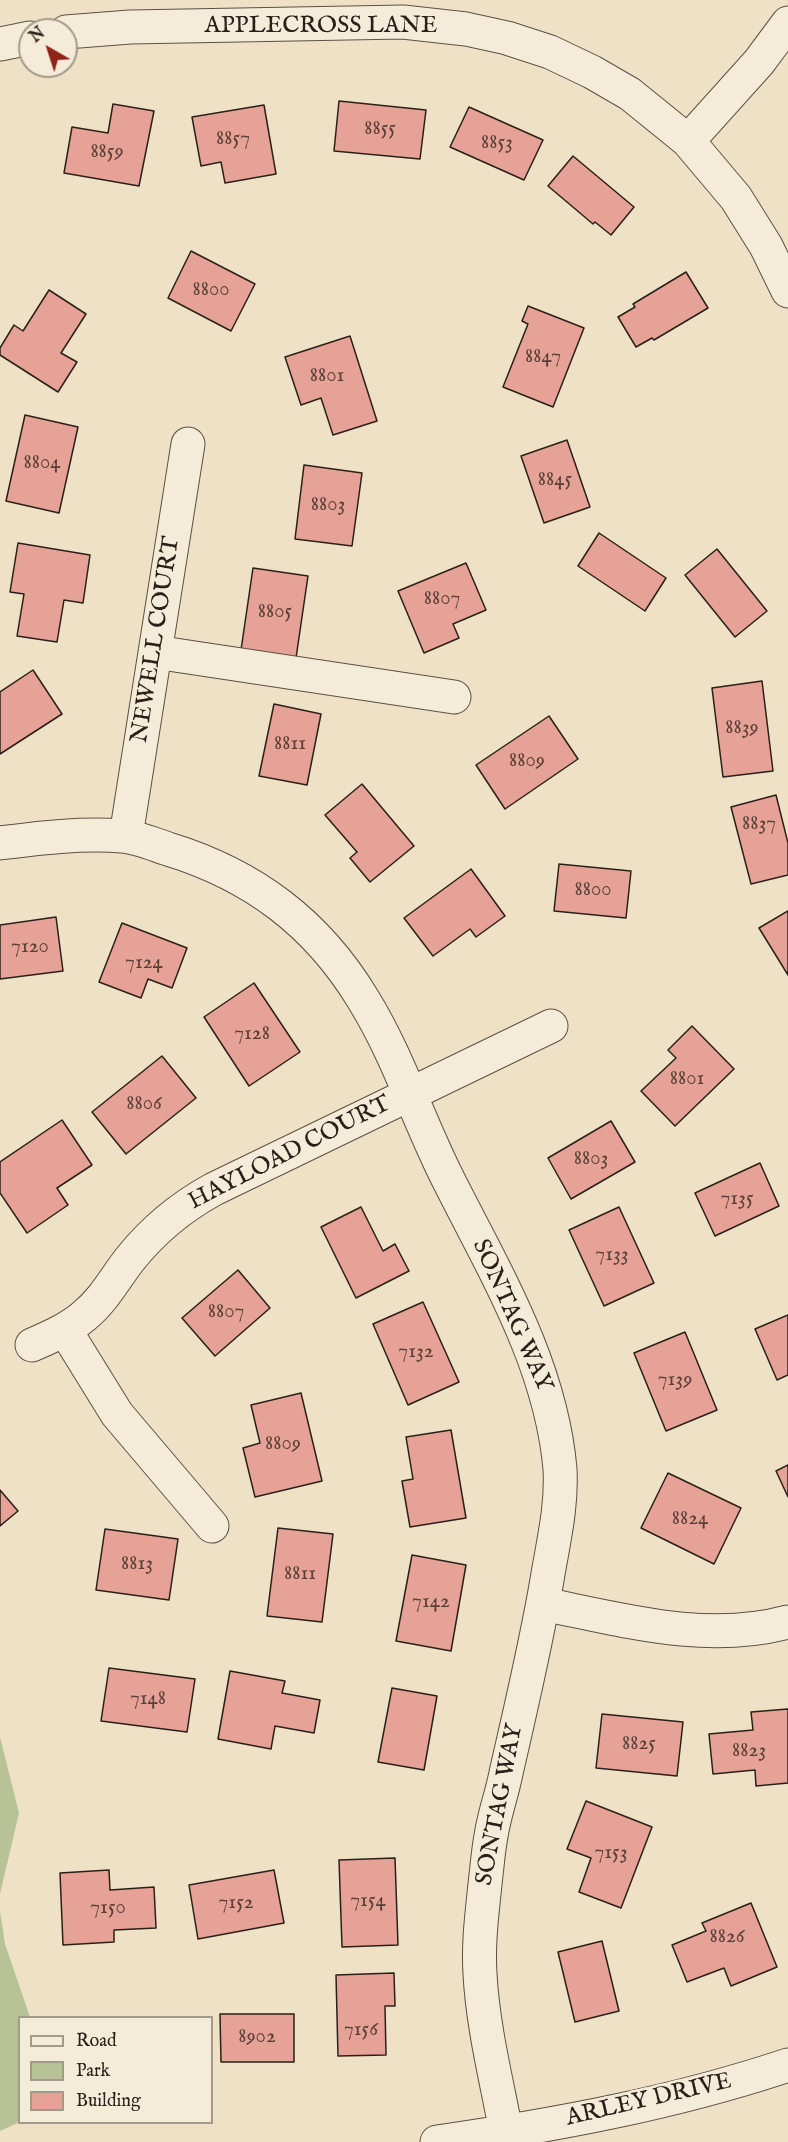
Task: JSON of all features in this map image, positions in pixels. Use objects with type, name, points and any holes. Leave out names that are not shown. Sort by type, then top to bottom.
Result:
[{"type":"street","name":"APPLECROSS LANE","points":[[78,31],[404,11],[507,38],[550,52],[592,72],[630,94],[688,141],[736,198],[766,246],[788,291]]},
{"type":"street","points":[[688,141],[759,62],[788,23]]},
{"type":"street","points":[[0,44],[18,40]]},
{"type":"street","name":"NEWELL COURT","points":[[126,836],[188,444]]},
{"type":"street","points":[[155,652],[454,697]]},
{"type":"street","name":"SONTAG WAY","points":[[0,843],[68,835],[126,836],[229,872],[263,892],[298,919],[333,956],[362,997],[380,1029],[440,1164],[515,1312],[535,1360],[554,1422],[560,1472],[559,1511],[543,1604],[491,1836],[479,1935],[480,1974],[485,2014],[507,2137]]},
{"type":"street","name":"HAYLOAD COURT","points":[[32,1345],[65,1330],[85,1316],[104,1297],[129,1260],[147,1239],[189,1202],[551,1026]]},
{"type":"street","points":[[65,1330],[117,1414],[212,1526]]},
{"type":"street","points":[[543,1604],[679,1630],[730,1630],[788,1622]]},
{"type":"street","name":"ARLEY DRIVE","points":[[437,2142],[507,2137],[750,2078],[788,2065]]},
{"type":"green space","points":[[0,1737],[19,1813],[0,1894]]},
{"type":"green space","points":[[0,1911],[5,1944],[30,2016],[18,2016],[18,2123],[0,2131]]},
{"type":"building","points":[[339,101],[426,110],[420,159],[334,151]]},
{"type":"building","points":[[113,104],[154,111],[139,186],[64,173],[72,127],[108,133]]},
{"type":"building","points":[[264,105],[276,174],[225,183],[221,162],[201,166],[192,117]]},
{"type":"building","points":[[469,107],[543,140],[524,180],[450,147]]},
{"type":"building","points":[[573,156],[634,207],[611,235],[595,222],[593,224],[548,186]]},
{"type":"building","points":[[191,251],[255,284],[231,331],[168,298]]},
{"type":"building","points":[[686,272],[708,308],[654,340],[652,338],[636,347],[618,317],[635,307],[633,304]]},
{"type":"building","points":[[49,290],[86,314],[61,353],[77,362],[58,392],[0,355],[0,348],[14,325],[23,331]]},
{"type":"building","points":[[528,306],[584,328],[553,407],[503,387],[528,324],[522,321]]},
{"type":"building","points":[[350,336],[377,421],[333,435],[321,398],[301,405],[285,357]]},
{"type":"building","points":[[25,415],[78,427],[59,513],[6,501]]},
{"type":"building","points":[[567,440],[590,507],[544,523],[521,456]]},
{"type":"building","points":[[304,465],[362,473],[352,546],[295,539]]},
{"type":"building","points":[[599,533],[666,578],[645,611],[578,566]]},
{"type":"building","points":[[18,543],[90,555],[83,603],[64,600],[57,642],[17,636],[24,594],[10,592]]},
{"type":"building","points":[[717,549],[767,611],[735,637],[685,575]]},
{"type":"building","points":[[466,563],[486,610],[453,624],[459,638],[424,653],[398,591]]},
{"type":"building","points":[[253,568],[308,576],[296,658],[241,650]]},
{"type":"building","points":[[33,670],[62,714],[0,754],[0,692]]},
{"type":"building","points":[[762,681],[773,771],[723,777],[712,688]]},
{"type":"building","points":[[274,704],[321,714],[307,785],[259,776]]},
{"type":"building","points":[[549,716],[578,759],[505,809],[476,765]]},
{"type":"building","points":[[362,784],[414,846],[370,882],[350,858],[357,852],[325,815]]},
{"type":"building","points":[[776,795],[788,843],[788,875],[751,884],[731,807]]},
{"type":"building","points":[[559,864],[631,871],[626,918],[554,911]]},
{"type":"building","points":[[471,869],[505,916],[476,937],[470,929],[433,956],[404,918]]},
{"type":"building","points":[[788,911],[788,975],[759,928]]},
{"type":"building","points":[[56,917],[63,971],[0,979],[0,925]]},
{"type":"building","points":[[122,923],[187,948],[172,988],[148,979],[141,998],[99,982]]},
{"type":"building","points":[[254,983],[300,1052],[249,1086],[204,1017]]},
{"type":"building","points":[[692,1026],[734,1069],[675,1126],[641,1091],[676,1058],[668,1050]]},
{"type":"building","points":[[162,1056],[196,1098],[126,1154],[92,1112]]},
{"type":"building","points":[[62,1120],[92,1165],[57,1188],[68,1205],[27,1233],[0,1193],[0,1162]]},
{"type":"building","points":[[611,1121],[635,1162],[571,1199],[548,1158]]},
{"type":"building","points":[[760,1163],[779,1206],[715,1236],[695,1193]]},
{"type":"building","points":[[361,1207],[383,1251],[395,1244],[409,1271],[356,1298],[321,1227]]},
{"type":"building","points":[[619,1207],[654,1283],[604,1306],[569,1230]]},
{"type":"building","points":[[238,1270],[270,1308],[215,1356],[182,1318]]},
{"type":"building","points":[[423,1302],[459,1382],[408,1405],[373,1324]]},
{"type":"building","points":[[788,1315],[788,1375],[777,1380],[755,1329]]},
{"type":"building","points":[[685,1332],[717,1410],[666,1431],[634,1353]]},
{"type":"building","points":[[301,1393],[322,1481],[255,1497],[243,1448],[260,1443],[251,1405]]},
{"type":"building","points":[[451,1430],[466,1518],[410,1527],[402,1481],[413,1479],[406,1437]]},
{"type":"building","points":[[788,1465],[788,1497],[776,1471]]},
{"type":"building","points":[[668,1473],[741,1508],[714,1564],[641,1528]]},
{"type":"building","points":[[0,1490],[18,1511],[0,1526]]},
{"type":"building","points":[[278,1528],[333,1534],[322,1622],[267,1616]]},
{"type":"building","points":[[105,1529],[178,1539],[169,1600],[96,1590]]},
{"type":"building","points":[[412,1555],[466,1565],[451,1651],[396,1641]]},
{"type":"building","points":[[109,1668],[195,1679],[187,1732],[101,1721]]},
{"type":"building","points":[[230,1671],[285,1681],[282,1693],[320,1700],[314,1733],[275,1726],[271,1749],[218,1739]]},
{"type":"building","points":[[392,1688],[437,1696],[424,1770],[378,1762]]},
{"type":"building","points":[[788,1709],[788,1783],[756,1786],[755,1770],[713,1774],[709,1734],[753,1730],[751,1712]]},
{"type":"building","points":[[602,1714],[683,1722],[677,1776],[596,1768]]},
{"type":"building","points":[[586,1801],[652,1827],[621,1908],[579,1892],[591,1858],[567,1849]]},
{"type":"building","points":[[395,1858],[398,1945],[342,1947],[339,1860]]},
{"type":"building","points":[[109,1870],[110,1890],[154,1887],[156,1928],[114,1930],[114,1942],[63,1945],[60,1873]]},
{"type":"building","points":[[274,1870],[284,1923],[198,1939],[189,1885]]},
{"type":"building","points":[[751,1903],[777,1967],[731,1986],[724,1968],[687,1982],[672,1945],[706,1931],[702,1923]]},
{"type":"building","points":[[602,1941],[619,2011],[575,2022],[558,1952]]},
{"type":"building","points":[[394,1973],[395,2006],[385,2006],[386,2055],[338,2056],[336,1975]]},
{"type":"building","points":[[220,2014],[294,2014],[294,2062],[221,2062]]}]
